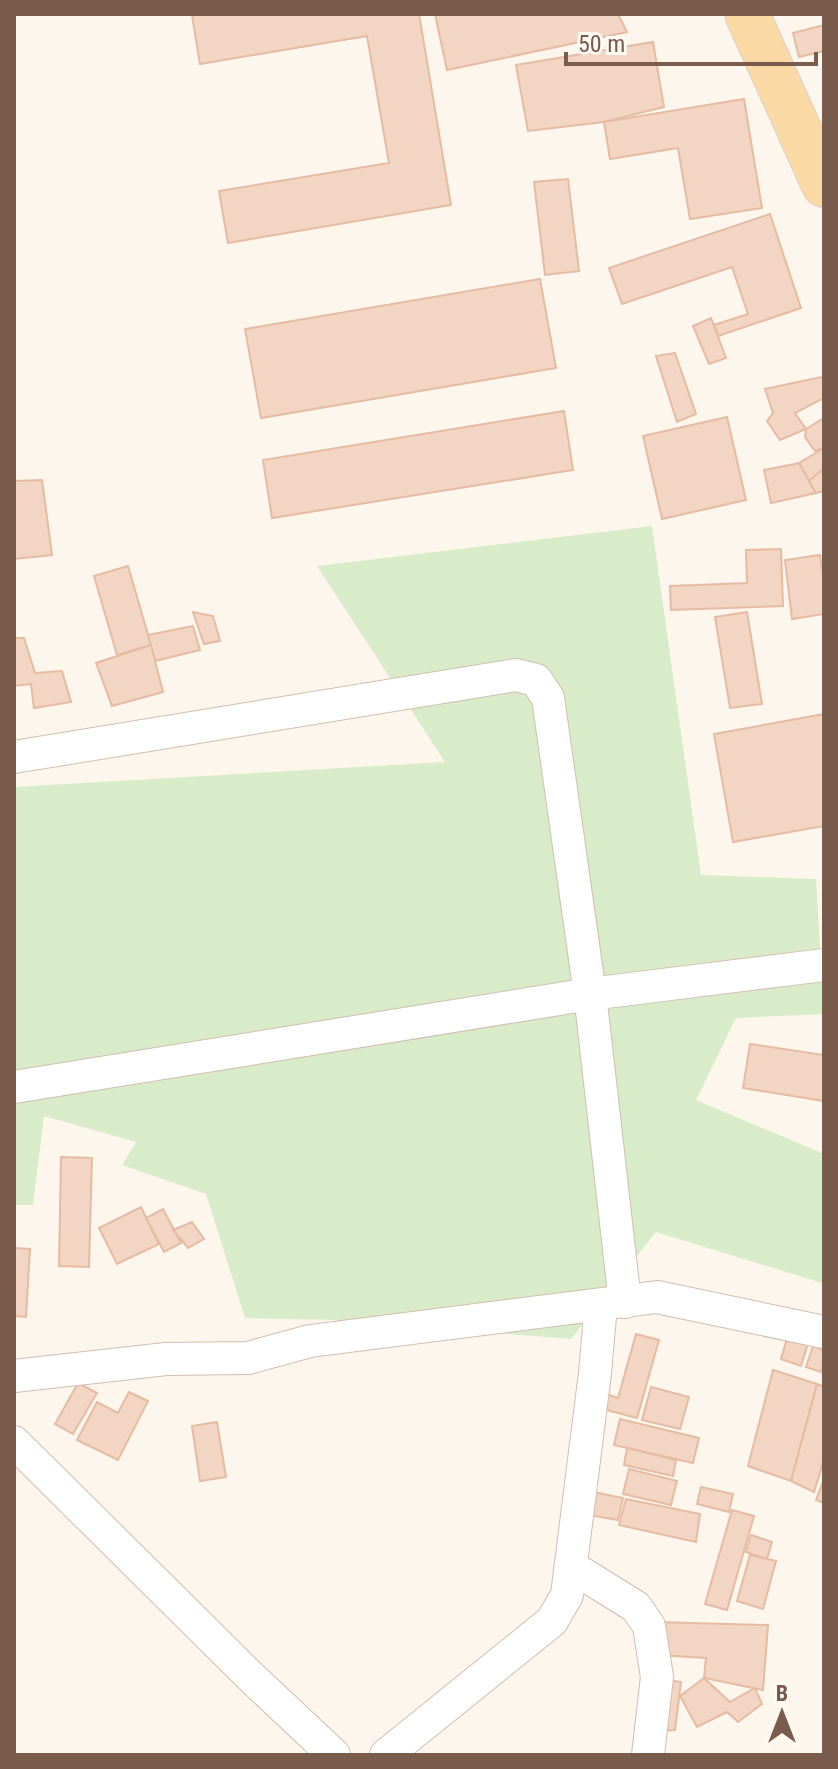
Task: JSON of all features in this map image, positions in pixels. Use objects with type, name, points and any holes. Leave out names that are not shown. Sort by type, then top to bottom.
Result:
[{"type":"main road","points":[[747,14],[824,185]]},
{"type":"street","points":[[14,757],[516,675],[536,680],[548,698],[590,994],[613,1304],[595,1373],[567,1595],[552,1621],[386,1755]]},
{"type":"street","points":[[14,1087],[590,994],[824,965]]},
{"type":"street","points":[[14,1376],[166,1359],[248,1358],[310,1341],[657,1297],[824,1332]]},
{"type":"street","points":[[14,1442],[334,1755]]},
{"type":"street","points":[[572,1567],[636,1607],[649,1626],[657,1677],[648,1755]]},
{"type":"green space","points":[[652,526],[701,875],[816,879],[824,1014],[736,1018],[696,1100],[824,1154],[822,1283],[656,1232],[571,1339],[333,1320],[245,1318],[206,1194],[122,1165],[136,1142],[44,1116],[33,1205],[14,1205],[14,787],[445,762],[317,566]]},
{"type":"building","points":[[419,14],[451,205],[228,243],[219,191],[389,163],[367,36],[200,64],[192,15]]},
{"type":"building","points":[[435,14],[618,14],[627,32],[447,70]]},
{"type":"building","points":[[824,25],[824,51],[799,57],[793,33]]},
{"type":"building","points":[[653,42],[664,107],[604,122],[528,131],[516,65]]},
{"type":"building","points":[[744,99],[762,208],[690,219],[678,148],[610,159],[604,122]]},
{"type":"building","points":[[568,179],[579,271],[545,275],[534,182]]},
{"type":"building","points":[[770,214],[801,308],[718,336],[714,325],[748,314],[732,267],[622,304],[609,268]]},
{"type":"building","points":[[540,279],[556,368],[261,418],[245,329]]},
{"type":"building","points":[[711,318],[726,358],[709,364],[693,326]]},
{"type":"building","points":[[675,353],[696,414],[677,422],[656,356]]},
{"type":"building","points":[[821,377],[824,380],[824,398],[795,413],[806,429],[780,440],[767,421],[773,413],[765,389]]},
{"type":"building","points":[[564,411],[573,470],[272,518],[263,460]]},
{"type":"building","points":[[727,417],[746,500],[662,519],[643,436]]},
{"type":"building","points":[[824,418],[824,448],[815,451],[805,437],[806,429]]},
{"type":"building","points":[[824,448],[824,468],[809,481],[799,463]]},
{"type":"building","points":[[799,463],[816,493],[771,503],[764,470]]},
{"type":"building","points":[[824,468],[824,491],[816,493],[809,481]]},
{"type":"building","points":[[42,480],[52,555],[14,559],[14,481]]},
{"type":"building","points":[[781,549],[783,606],[671,610],[670,586],[747,583],[746,550]]},
{"type":"building","points":[[820,555],[824,569],[824,614],[792,619],[785,560]]},
{"type":"building","points":[[128,566],[151,645],[117,655],[94,576]]},
{"type":"building","points":[[193,612],[213,616],[220,641],[204,644]]},
{"type":"building","points":[[747,612],[762,704],[730,708],[715,617]]},
{"type":"building","points":[[193,626],[200,650],[155,661],[148,635]]},
{"type":"building","points":[[14,638],[24,638],[35,673],[62,671],[71,702],[34,708],[31,684],[14,686]]},
{"type":"building","points":[[151,645],[163,692],[112,706],[96,663]]},
{"type":"building","points":[[824,714],[824,826],[733,842],[714,734]]},
{"type":"building","points":[[750,1044],[824,1055],[824,1101],[743,1088]]},
{"type":"building","points":[[61,1157],[92,1158],[89,1267],[59,1266]]},
{"type":"building","points":[[141,1207],[159,1244],[117,1264],[99,1228]]},
{"type":"building","points":[[163,1209],[181,1243],[164,1252],[146,1218]]},
{"type":"building","points":[[192,1222],[204,1239],[188,1248],[173,1230]]},
{"type":"building","points":[[14,1248],[30,1249],[26,1317],[14,1316]]},
{"type":"building","points":[[789,1331],[810,1337],[801,1366],[781,1359]]},
{"type":"building","points":[[636,1334],[659,1340],[637,1418],[599,1408],[603,1393],[618,1398]]},
{"type":"building","points":[[813,1346],[824,1350],[821,1372],[806,1367]]},
{"type":"building","points":[[773,1370],[817,1384],[791,1481],[748,1466]]},
{"type":"building","points":[[78,1383],[97,1393],[73,1434],[55,1424]]},
{"type":"building","points":[[817,1384],[824,1387],[824,1459],[814,1492],[791,1481]]},
{"type":"building","points":[[651,1387],[689,1397],[680,1429],[642,1420]]},
{"type":"building","points":[[129,1392],[148,1401],[118,1460],[77,1440],[97,1402],[118,1413]]},
{"type":"building","points":[[620,1419],[699,1438],[693,1463],[614,1445]]},
{"type":"building","points":[[217,1422],[226,1477],[200,1481],[192,1426]]},
{"type":"building","points":[[627,1448],[676,1460],[673,1476],[624,1465]]},
{"type":"building","points":[[629,1469],[677,1481],[671,1505],[623,1494]]},
{"type":"building","points":[[824,1479],[824,1503],[816,1500]]},
{"type":"building","points":[[701,1487],[733,1494],[729,1512],[697,1504]]},
{"type":"building","points":[[588,1491],[623,1498],[618,1520],[583,1514]]},
{"type":"building","points":[[626,1499],[700,1514],[696,1542],[619,1525]]},
{"type":"building","points":[[732,1510],[754,1516],[727,1610],[705,1604]]},
{"type":"building","points":[[751,1535],[772,1542],[767,1559],[746,1552]]},
{"type":"building","points":[[750,1555],[776,1561],[763,1609],[737,1601]]},
{"type":"building","points":[[656,1622],[768,1625],[763,1690],[704,1678],[706,1658],[659,1655]]},
{"type":"building","points":[[704,1678],[730,1702],[755,1688],[762,1704],[738,1722],[727,1712],[697,1727],[680,1696]]},
{"type":"building","points":[[667,1680],[681,1682],[675,1730],[658,1731]]}]
